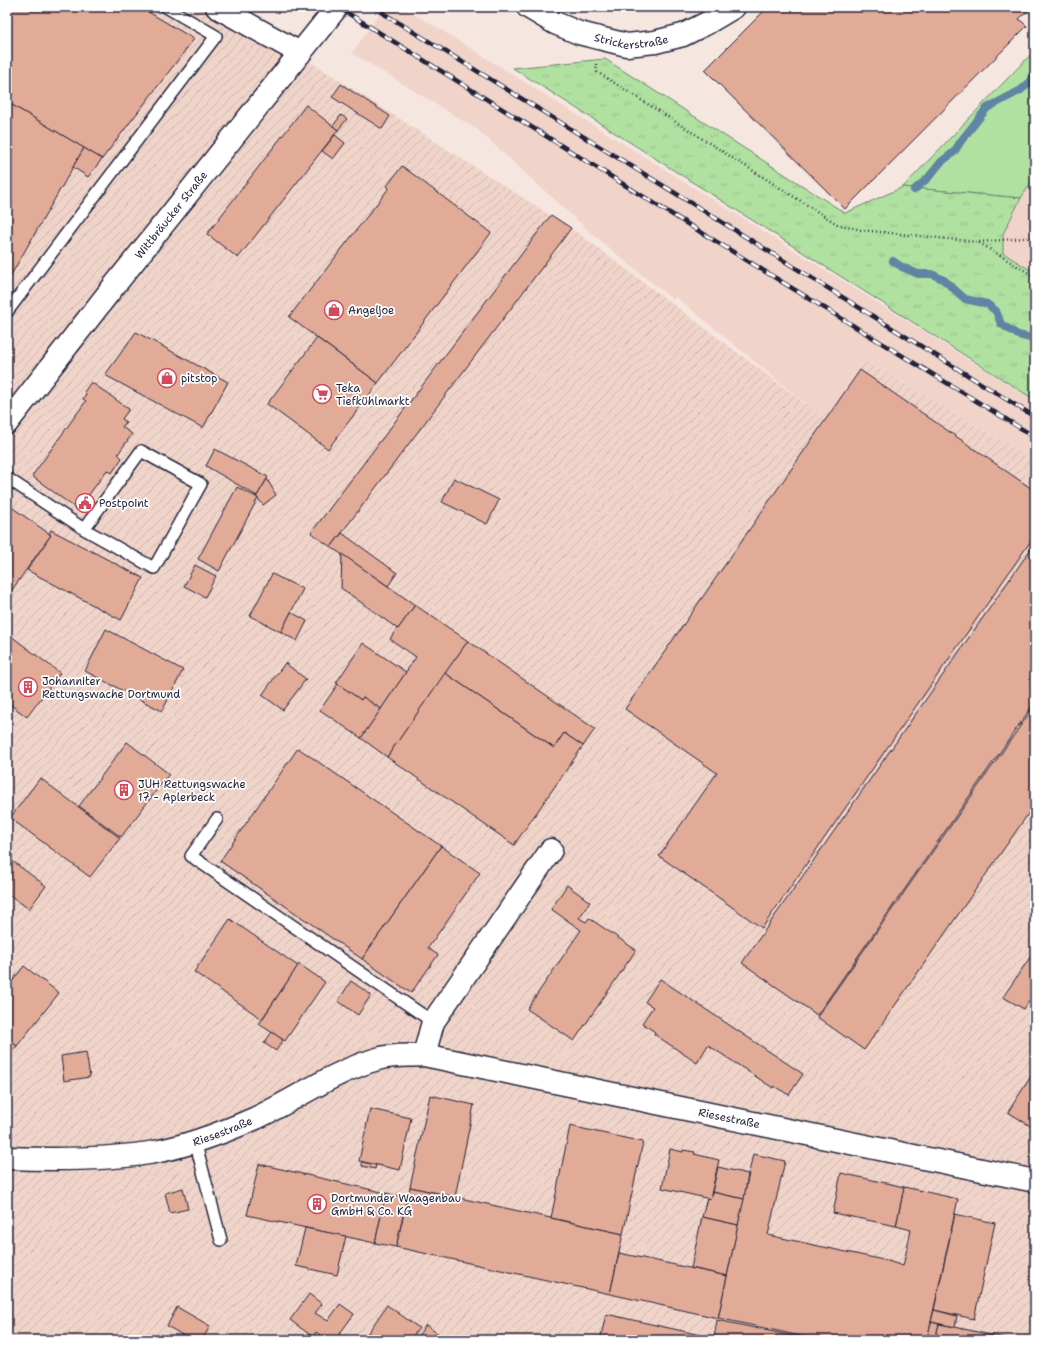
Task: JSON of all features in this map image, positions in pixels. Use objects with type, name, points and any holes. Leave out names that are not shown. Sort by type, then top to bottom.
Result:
[{"type":"street","points":[[217,7],[300,53]]},
{"type":"street","name":"Wittbräucker Straße","points":[[7,423],[110,291],[337,7]]},
{"type":"street","name":"Strickerstraße","points":[[528,7],[579,33],[627,45],[655,42],[682,35],[707,23],[734,7]]},
{"type":"street","points":[[424,1055],[433,1022],[551,850]]},
{"type":"street","name":"Riesestraße","points":[[7,1158],[42,1160],[101,1158],[150,1153],[195,1142],[256,1118],[345,1070],[383,1058],[424,1055],[1035,1181]]},
{"type":"lane","points":[[7,312],[216,36],[166,7]]},
{"type":"lane","points":[[7,478],[84,529],[154,568],[200,484],[141,451],[84,529]]},
{"type":"lane","points":[[217,819],[190,856],[433,1022]]},
{"type":"lane","points":[[195,1142],[221,1240]]},
{"type":"path","points":[[601,39],[596,56],[597,72],[837,224],[861,230],[978,242],[1035,237]]},
{"type":"path","points":[[978,242],[1035,277]]},
{"type":"shaded area","points":[[7,7],[206,7],[278,41],[578,233],[826,419],[866,361],[1035,460],[1035,1340],[7,1340]]},
{"type":"shaded area","points":[[384,7],[401,7],[438,28],[1035,401],[1035,460],[866,361],[826,420],[676,297],[673,300],[592,234],[478,130],[352,53]]},
{"type":"shaded area","points":[[1035,177],[1035,273],[1003,253],[1003,234],[1021,198]]},
{"type":"green space","points":[[1035,50],[1035,177],[1021,198],[903,187]]},
{"type":"green space","points":[[605,59],[845,213],[903,187],[1021,198],[1003,234],[1003,253],[1035,273],[1035,400],[513,68]]},
{"type":"building","points":[[7,7],[140,7],[194,39],[102,159],[7,102]]},
{"type":"building","points":[[768,7],[1032,7],[1019,19],[1027,26],[845,209],[705,70]]},
{"type":"building","points":[[341,84],[390,116],[382,129],[332,97]]},
{"type":"building","points":[[7,102],[84,148],[7,282]]},
{"type":"building","points":[[306,105],[338,130],[238,258],[207,234]]},
{"type":"building","points":[[341,115],[347,119],[338,130],[333,126]]},
{"type":"building","points":[[335,135],[345,143],[333,159],[322,151]]},
{"type":"building","points":[[84,148],[102,159],[88,177],[73,167]]},
{"type":"building","points":[[402,166],[491,233],[378,383],[289,317],[389,188],[387,186]]},
{"type":"building","points":[[551,215],[571,228],[331,547],[311,533]]},
{"type":"building","name":"pitstop","points":[[136,332],[228,382],[203,428],[105,375]]},
{"type":"building","name":"Teka Tiefkühlmarkt","points":[[317,338],[378,383],[328,449],[267,404]]},
{"type":"building","points":[[860,370],[1035,491],[1035,535],[762,928],[659,856],[717,773],[625,709]]},
{"type":"building","points":[[91,382],[129,409],[122,419],[126,422],[122,427],[132,434],[118,454],[122,458],[112,473],[107,470],[78,510],[32,476],[86,401],[83,399],[86,394],[84,392]]},
{"type":"building","points":[[215,449],[268,477],[257,496],[206,466]]},
{"type":"building","points":[[454,478],[499,500],[487,524],[442,502]]},
{"type":"building","points":[[267,479],[276,495],[263,505],[255,495],[257,496]]},
{"type":"building","points":[[237,487],[258,498],[219,571],[198,559]]},
{"type":"building","points":[[10,506],[51,535],[12,590],[7,586],[7,510]]},
{"type":"building","points":[[51,530],[143,578],[121,620],[27,570],[51,535],[49,534]]},
{"type":"building","points":[[342,533],[397,573],[388,586],[331,547]]},
{"type":"building","points":[[1035,543],[1035,702],[817,1015],[742,963]]},
{"type":"building","points":[[342,554],[415,605],[398,629],[341,588]]},
{"type":"building","points":[[195,565],[216,576],[205,597],[184,586]]},
{"type":"building","points":[[272,574],[303,589],[281,632],[250,616]]},
{"type":"building","points":[[415,605],[468,641],[387,757],[361,738],[416,657],[390,639]]},
{"type":"building","points":[[291,612],[307,621],[297,641],[281,632]]},
{"type":"building","points":[[106,629],[183,670],[162,711],[85,671]]},
{"type":"building","name":"Johanniter Rettungswache Dortmund","points":[[7,633],[60,673],[27,717],[7,702]]},
{"type":"building","points":[[468,641],[595,729],[583,746],[564,733],[554,748],[445,673]]},
{"type":"building","points":[[363,643],[406,672],[381,709],[363,697],[361,700],[336,683]]},
{"type":"building","points":[[285,663],[306,679],[283,710],[262,695]]},
{"type":"building","points":[[445,673],[554,748],[564,733],[583,746],[514,845],[387,757]]},
{"type":"building","points":[[338,684],[361,700],[363,697],[381,709],[361,738],[320,710]]},
{"type":"building","points":[[1035,705],[1035,804],[864,1050],[817,1017]]},
{"type":"building","name":"JUH Rettungswache 17 - Aplerbeck","points":[[127,742],[169,774],[121,837],[79,806]]},
{"type":"building","points":[[298,748],[441,846],[362,959],[220,861]]},
{"type":"building","points":[[40,778],[120,838],[90,877],[10,818]]},
{"type":"building","points":[[441,846],[480,873],[428,948],[438,955],[411,993],[362,959]]},
{"type":"building","points":[[7,857],[46,886],[29,909],[7,893]]},
{"type":"building","points":[[567,885],[590,902],[579,918],[586,922],[589,918],[636,950],[574,1041],[527,1009],[581,930],[551,909]]},
{"type":"building","points":[[230,919],[298,966],[262,1019],[194,972]]},
{"type":"building","points":[[1035,950],[1035,992],[1024,1009],[1003,997]]},
{"type":"building","points":[[299,964],[325,982],[285,1041],[259,1024]]},
{"type":"building","points":[[24,966],[59,993],[17,1046],[7,1038],[7,988]]},
{"type":"building","points":[[660,979],[803,1074],[789,1095],[774,1086],[773,1088],[708,1045],[697,1063],[654,1034],[655,1032],[642,1023],[653,1007],[645,1002]]},
{"type":"building","points":[[351,981],[371,995],[358,1015],[338,1001]]},
{"type":"building","points":[[272,1032],[283,1040],[276,1051],[264,1043]]},
{"type":"building","points":[[7,1038],[17,1046],[7,1058]]},
{"type":"building","points":[[86,1052],[90,1077],[64,1081],[61,1056]]},
{"type":"building","points":[[1035,1070],[1035,1129],[1008,1112]]},
{"type":"building","points":[[430,1095],[474,1105],[455,1197],[410,1187]]},
{"type":"building","points":[[370,1109],[411,1118],[400,1170],[359,1161]]},
{"type":"building","points":[[570,1126],[643,1142],[623,1234],[551,1218]]},
{"type":"building","points":[[670,1149],[683,1152],[683,1150],[695,1152],[694,1154],[719,1160],[710,1199],[662,1188]]},
{"type":"building","points":[[753,1154],[785,1161],[768,1235],[888,1261],[903,1266],[911,1230],[896,1226],[904,1187],[958,1199],[927,1340],[819,1340],[718,1318]]},
{"type":"building","points":[[362,1162],[376,1165],[375,1169],[362,1166]]},
{"type":"building","name":"Dortmunder Waagenbau GmbH & Co. KG","points":[[259,1164],[386,1193],[375,1243],[247,1215]]},
{"type":"building","points":[[718,1167],[748,1174],[744,1199],[712,1192]]},
{"type":"building","points":[[841,1173],[904,1187],[896,1226],[833,1213]]},
{"type":"building","points":[[410,1187],[623,1234],[610,1294],[396,1247]]},
{"type":"building","points":[[183,1188],[188,1209],[170,1213],[165,1193]]},
{"type":"building","points":[[712,1192],[744,1199],[738,1225],[702,1217],[707,1198],[710,1199]]},
{"type":"building","points":[[386,1193],[407,1198],[396,1247],[375,1243]]},
{"type":"building","points":[[955,1214],[995,1223],[974,1319],[934,1310]]},
{"type":"building","points":[[702,1217],[738,1225],[727,1276],[691,1268]]},
{"type":"building","points":[[305,1228],[346,1236],[337,1275],[296,1266]]},
{"type":"building","points":[[619,1253],[727,1276],[718,1318],[610,1294]]},
{"type":"building","points":[[309,1294],[322,1304],[315,1313],[328,1321],[340,1304],[354,1314],[335,1340],[327,1340],[316,1332],[313,1337],[290,1320]]},
{"type":"building","points":[[387,1305],[419,1328],[410,1340],[363,1340]]},
{"type":"building","points":[[177,1307],[210,1326],[202,1340],[191,1340],[167,1326]]},
{"type":"building","points":[[934,1310],[957,1316],[955,1327],[931,1322]]},
{"type":"building","points":[[606,1314],[714,1338],[717,1320],[812,1340],[600,1340]]},
{"type":"building","points":[[931,1322],[939,1324],[935,1340],[927,1340]]},
{"type":"building","points":[[939,1324],[955,1327],[1013,1340],[935,1340]]},
{"type":"building","points":[[426,1325],[445,1339],[445,1340],[415,1340]]},
{"type":"waterway","points":[[914,190],[928,178],[941,162],[954,152],[987,108],[1021,90],[1031,81],[1035,70]]},
{"type":"waterway","points":[[893,261],[918,274],[932,274],[944,280],[965,299],[987,304],[996,311],[1001,324],[1018,335],[1035,339]]},
{"type":"railway","points":[[338,7],[1035,437]]},
{"type":"railway","points":[[373,7],[1035,417]]},
{"type":"place","name":"Angeljoe","points":[[334,310]]},
{"type":"place","name":"pitstop","points":[[167,378]]},
{"type":"place","name":"Teka Tiefkühlmarkt","points":[[322,394]]},
{"type":"place","name":"Postpoint","points":[[85,503]]},
{"type":"place","name":"Johanniter Rettungswache Dortmund","points":[[28,687]]},
{"type":"place","name":"JUH Rettungswache 17 - Aplerbeck","points":[[124,790]]},
{"type":"place","name":"Dortmunder Waagenbau GmbH & Co. KG","points":[[317,1204]]}]
